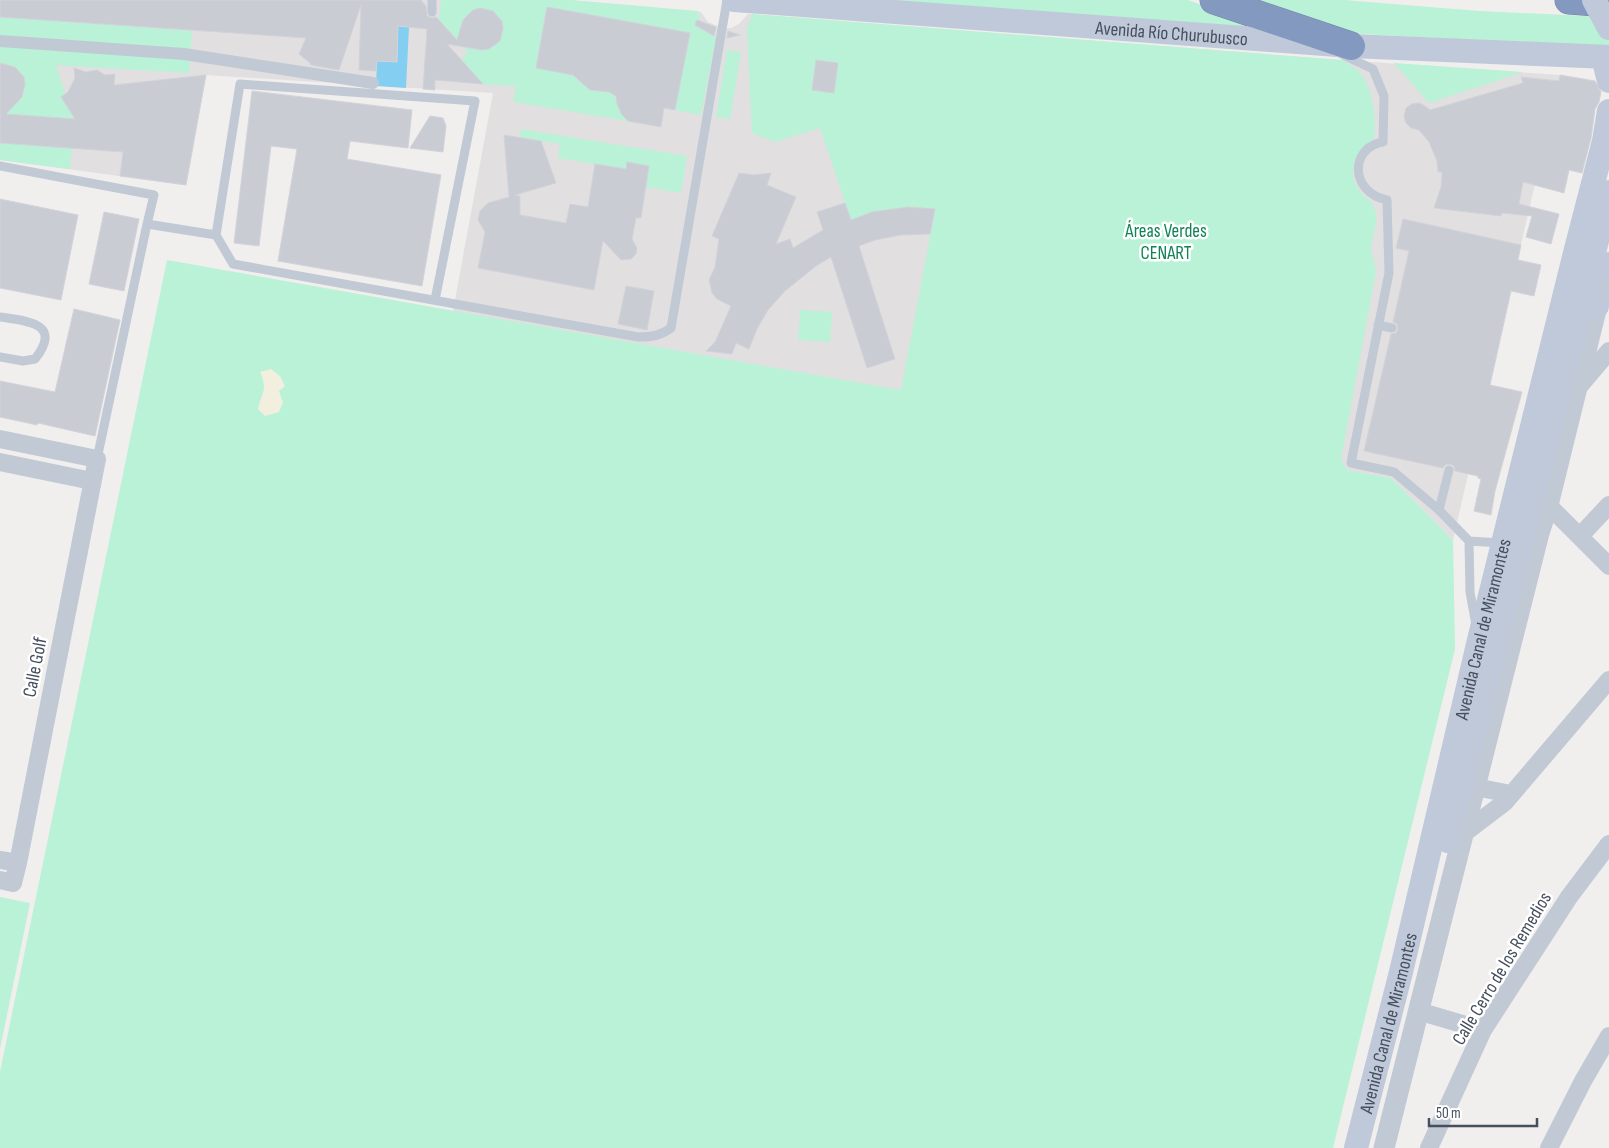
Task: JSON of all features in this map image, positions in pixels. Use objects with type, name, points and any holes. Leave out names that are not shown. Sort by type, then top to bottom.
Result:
[{"type":"highway","points":[[1214,0],[1343,50]]},
{"type":"highway","points":[[1569,0],[1609,3]]},
{"type":"main road","name":"Avenida Río Churubusco","points":[[734,0],[1203,36],[1343,50],[1606,57]]},
{"type":"main road","points":[[1594,0],[1609,28]]},
{"type":"main road","points":[[1606,57],[1609,81]]},
{"type":"main road","name":"Avenida Canal de Miramontes","points":[[1356,1148],[1401,972],[1479,640],[1604,141],[1609,111]]},
{"type":"main road","points":[[1569,384],[1609,192]]},
{"type":"main road","points":[[1575,253],[1577,263],[1589,273],[1601,272],[1609,265]]},
{"type":"main road","points":[[1566,289],[1576,284],[1587,286],[1595,294],[1597,306]]},
{"type":"main road","name":"Avenida Canal de Miramontes","points":[[1372,1148],[1513,584],[1569,384]]},
{"type":"main road","points":[[1513,584],[1525,555],[1539,533]]},
{"type":"street","points":[[0,41],[184,54],[373,83]]},
{"type":"street","name":"Avenida Canal de Miramontes","points":[[1384,1148],[1539,533],[1548,505],[1569,384],[1597,306],[1609,265]]},
{"type":"street","points":[[1569,384],[1609,351]]},
{"type":"street","points":[[0,439],[96,460]]},
{"type":"street","name":"Calle Golf","points":[[6,881],[18,863],[96,460]]},
{"type":"street","points":[[0,462],[92,481]]},
{"type":"street","points":[[1548,505],[1609,566]]},
{"type":"street","points":[[1580,536],[1609,505]]},
{"type":"street","points":[[1463,834],[1505,802],[1609,680]]},
{"type":"street","points":[[1476,787],[1511,794]]},
{"type":"street","name":"Calle Cerro de los Remedios","points":[[1429,1148],[1483,1030],[1569,897],[1609,844]]},
{"type":"street","points":[[0,860],[18,863]]},
{"type":"street","points":[[1418,1011],[1483,1030]]},
{"type":"street","points":[[1549,1148],[1583,1081],[1609,1036]]},
{"type":"lane","points":[[432,0],[432,12]]},
{"type":"lane","points":[[436,300],[476,101],[240,84],[216,235],[233,264],[638,337],[654,337],[663,334],[671,328],[727,0]]},
{"type":"lane","points":[[1203,36],[1227,47]]},
{"type":"lane","points":[[1343,50],[1344,56],[1373,69],[1384,96],[1383,142],[1372,146],[1366,151],[1361,158],[1358,174],[1361,183],[1367,191],[1377,198],[1386,200],[1389,273],[1351,463],[1394,472],[1439,510],[1469,540],[1504,543]]},
{"type":"lane","points":[[0,166],[154,195],[96,460]]},
{"type":"lane","points":[[148,224],[216,235]]},
{"type":"lane","points":[[0,317],[34,322],[42,330],[45,340],[41,351],[34,359],[23,361],[0,357]]},
{"type":"lane","points":[[1378,325],[1392,328]]},
{"type":"lane","points":[[1439,510],[1449,470]]},
{"type":"lane","points":[[1469,540],[1470,592],[1479,640]]},
{"type":"shaded area","points":[[0,0],[570,0],[701,12],[708,22],[722,28],[731,28],[739,24],[748,14],[1560,75],[1453,540],[1391,478],[453,311],[493,93],[206,75],[186,185],[0,160]]},
{"type":"green space","points":[[441,0],[570,0],[698,11],[703,27],[716,37],[701,115],[675,110],[689,34],[547,8],[536,68],[573,75],[590,90],[609,92],[614,95],[622,115],[628,121],[513,102],[516,86],[483,84],[461,59],[468,52],[439,20]]},
{"type":"green space","points":[[883,0],[1188,0],[1273,30]]},
{"type":"green space","points":[[1238,0],[1344,0],[1479,11],[1609,17],[1609,47],[1362,34],[1318,26]]},
{"type":"green space","name":"Áreas Verdes CENART","points":[[752,14],[1342,60],[1359,72],[1367,84],[1373,107],[1374,139],[1367,143],[1357,155],[1354,161],[1353,175],[1359,190],[1371,202],[1376,214],[1371,248],[1376,271],[1341,459],[1347,470],[1391,478],[1453,540],[1455,649],[1333,1148],[0,1148],[0,1072],[167,260],[901,390],[935,210],[892,210],[872,213],[851,220],[820,128],[775,142],[752,133],[747,28]]},
{"type":"green space","points":[[0,17],[192,31],[189,73],[56,65],[73,119],[0,114]]},
{"type":"green space","points":[[727,50],[741,52],[730,119],[716,117]]},
{"type":"green space","points":[[1394,63],[1523,72],[1429,103]]},
{"type":"green space","points":[[521,129],[687,156],[681,193],[646,187],[649,166],[628,162],[626,169],[558,158],[560,144],[520,138]]},
{"type":"green space","points":[[0,143],[72,148],[70,169],[0,160]]},
{"type":"green space","points":[[800,310],[832,312],[830,342],[798,340]]},
{"type":"green space","points":[[0,897],[30,903],[0,1049]]},
{"type":"sand","points":[[271,369],[280,376],[285,386],[279,391],[283,403],[279,412],[265,416],[258,409],[264,391],[264,383],[260,372]]},
{"type":"water","points":[[398,26],[409,27],[406,88],[376,86],[377,61],[397,62]]},
{"type":"building","points":[[0,0],[421,0],[426,6],[427,16],[436,17],[457,40],[463,20],[473,10],[480,8],[493,11],[502,21],[503,28],[500,41],[489,49],[482,50],[447,44],[483,84],[435,80],[435,90],[423,89],[427,29],[398,26],[397,62],[377,61],[376,71],[359,70],[361,5],[339,70],[311,65],[299,54],[306,38],[0,17]]},
{"type":"building","points":[[547,7],[690,33],[675,110],[664,108],[661,127],[628,121],[622,115],[616,96],[609,92],[590,90],[573,75],[536,68]]},
{"type":"building","points":[[697,20],[716,27],[714,36],[695,25]]},
{"type":"building","points":[[728,31],[740,35],[727,38]]},
{"type":"building","points":[[816,60],[838,63],[834,93],[812,90]]},
{"type":"building","points":[[0,63],[15,67],[24,77],[25,84],[22,97],[6,114],[75,119],[61,97],[68,92],[75,78],[74,68],[86,72],[97,70],[105,75],[115,74],[114,85],[206,75],[186,185],[120,176],[123,152],[0,143]]},
{"type":"building","points":[[1560,75],[1595,81],[1601,92],[1595,109],[1591,138],[1582,173],[1569,170],[1564,193],[1523,182],[1519,204],[1559,214],[1551,244],[1526,237],[1532,216],[1502,213],[1501,216],[1434,208],[1441,187],[1442,172],[1438,172],[1437,161],[1429,142],[1419,130],[1411,128],[1406,123],[1404,117],[1406,108],[1412,104],[1419,103],[1430,110],[1523,83],[1521,77],[1559,81]]},
{"type":"building","points":[[252,91],[412,110],[408,148],[350,141],[347,159],[441,175],[422,286],[278,261],[297,149],[271,146],[259,246],[234,243]]},
{"type":"building","points":[[430,116],[443,118],[446,126],[443,152],[410,148]]},
{"type":"building","points":[[504,135],[541,141],[556,183],[515,195],[520,196],[520,215],[566,223],[570,204],[588,207],[595,164],[626,169],[627,162],[649,166],[641,218],[636,218],[632,239],[637,248],[636,254],[631,259],[621,260],[603,241],[594,290],[478,268],[485,232],[478,220],[480,211],[488,203],[509,197]]},
{"type":"building","points":[[739,173],[754,175],[771,173],[767,185],[796,197],[776,244],[790,239],[793,248],[823,230],[817,212],[845,203],[851,220],[872,212],[908,207],[935,209],[930,234],[901,235],[875,240],[859,246],[895,359],[867,368],[831,257],[816,266],[785,291],[768,310],[757,329],[749,349],[736,343],[732,354],[706,351],[715,342],[731,306],[717,299],[712,293],[709,280],[715,267],[719,239],[712,236]]},
{"type":"building","points":[[0,199],[78,215],[61,300],[0,288]]},
{"type":"building","points":[[104,212],[139,219],[124,291],[89,284]]},
{"type":"building","points":[[1403,219],[1521,245],[1518,260],[1541,265],[1534,296],[1511,291],[1490,385],[1522,392],[1495,491],[1491,515],[1474,511],[1481,479],[1478,476],[1455,471],[1454,466],[1450,464],[1445,465],[1443,468],[1364,451],[1391,334],[1396,333],[1398,329],[1397,324],[1393,322],[1409,251],[1396,248]]},
{"type":"building","points":[[626,286],[654,291],[647,330],[618,324]]},
{"type":"building","points":[[74,309],[120,320],[95,436],[38,423],[37,425],[0,417],[0,381],[55,392]]}]
